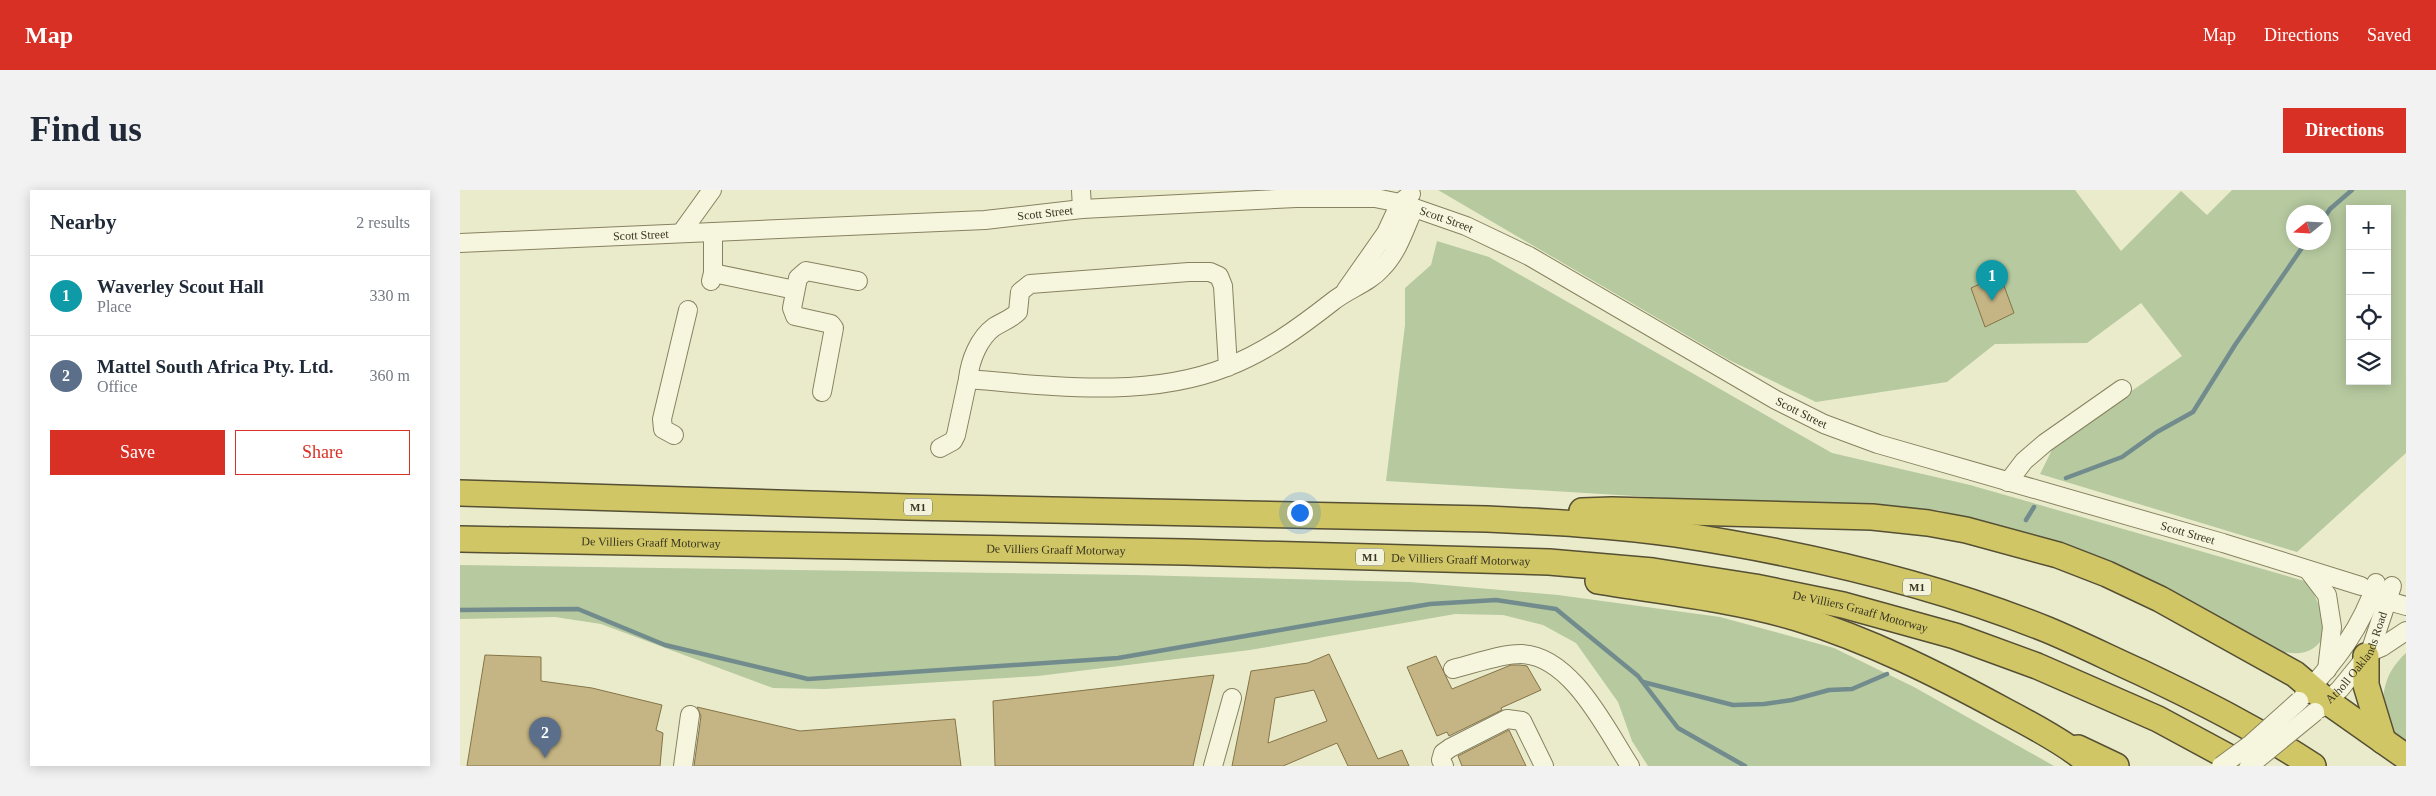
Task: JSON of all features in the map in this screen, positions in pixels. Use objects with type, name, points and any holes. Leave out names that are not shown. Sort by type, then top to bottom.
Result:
[{"type":"highway","name":"M1","points":[[460,493],[908,507],[1487,519],[1578,524],[1673,534],[1755,547],[1842,565],[1954,598],[2047,630],[2206,703],[2279,744],[2313,766]]},
{"type":"highway","points":[[1487,519],[1612,510],[1818,514],[1928,523],[1966,530],[2058,555],[2107,574],[2200,620],[2295,674],[2316,694],[2406,757]]},
{"type":"highway","name":"De Villiers Graaff Motorway","points":[[460,539],[1185,552],[1549,562],[1653,572],[1755,587],[1843,605],[1955,636],[2036,666],[2158,719],[2245,766]]},
{"type":"highway","points":[[1549,562],[1596,581],[1743,606],[1797,618],[1862,642],[1909,663],[2036,728],[2116,766]]},
{"type":"highway","points":[[2368,654],[2366,685],[2383,740]]},
{"type":"highway","points":[[2036,728],[2079,755],[2091,766]]},
{"type":"street","points":[[681,233],[712,190]]},
{"type":"street","points":[[1081,190],[1082,209]]},
{"type":"street","name":"Scott Street","points":[[460,243],[985,220],[1082,209],[1296,198],[1409,199],[1529,256],[1735,377],[1824,424],[1878,444],[2308,570],[2383,590]]},
{"type":"street","points":[[968,379],[1027,384],[1144,386],[1206,374],[1228,367],[1280,340],[1346,291],[1382,268],[1398,245],[1409,199]]},
{"type":"street","points":[[713,232],[712,277],[795,290]]},
{"type":"street","points":[[822,392],[834,328],[832,324],[826,322],[795,316],[792,308],[798,278],[806,271],[858,281]]},
{"type":"street","points":[[940,448],[952,441],[956,434],[969,368],[984,338],[995,327],[1018,312],[1020,292],[1030,284],[1210,272],[1219,276],[1223,286],[1228,367]]},
{"type":"street","points":[[674,435],[663,429],[662,419],[688,310]]},
{"type":"street","points":[[2008,482],[2024,461],[2045,443],[2122,389]]},
{"type":"street","points":[[2308,570],[2327,595],[2332,627],[2316,694]]},
{"type":"street","name":"Atholl Oaklands Road","points":[[2249,766],[2316,694],[2358,625],[2383,590]]},
{"type":"street","name":"Atholl Oaklands Road","points":[[2383,590],[2406,606]]},
{"type":"street","name":"Atholl Oaklands Road","points":[[2220,766],[2368,654],[2383,590]]},
{"type":"street","points":[[2368,654],[2406,631]]},
{"type":"street","points":[[1453,668],[1519,654],[1535,655],[1563,671],[1583,694],[1630,766]]},
{"type":"street","points":[[1213,766],[1232,698]]},
{"type":"street","points":[[683,766],[690,715]]},
{"type":"street","points":[[1444,766],[1441,760],[1444,753],[1450,748],[1507,719],[1522,720],[1544,766]]},
{"type":"green space","points":[[1438,190],[2075,190],[2121,251],[2181,191],[2207,215],[2232,190],[2406,190],[2406,453],[2297,552],[2040,474],[2055,444],[2182,356],[2141,303],[2087,343],[1995,344],[1947,382],[1816,402],[1729,360]]},
{"type":"green space","points":[[1437,241],[1489,257],[1832,453],[1970,485],[2308,582],[2320,610],[2323,632],[2322,640],[2314,648],[2305,652],[2284,652],[2127,568],[2037,537],[1938,510],[1717,501],[1386,481],[1405,325],[1405,288],[1431,265]]},
{"type":"green space","points":[[460,565],[1135,575],[1410,582],[1558,595],[1720,617],[1834,648],[1914,687],[2054,766],[1648,766],[1632,741],[1618,702],[1576,643],[1543,625],[1503,615],[1455,614],[1250,650],[1038,676],[825,689],[773,688],[601,624],[555,617],[460,619]]},
{"type":"green space","points":[[2406,653],[2406,740],[2382,723],[2385,685],[2392,669]]},
{"type":"building","points":[[2000,275],[2014,313],[1985,327],[1971,288]]},
{"type":"building","points":[[1329,654],[1378,759],[1402,750],[1409,766],[1348,766],[1337,743],[1283,766],[1232,766],[1251,671],[1308,663]],"holes":[[[1314,690],[1327,721],[1268,743],[1275,698]]]},
{"type":"building","points":[[485,655],[541,657],[541,681],[592,688],[662,705],[656,730],[663,733],[660,766],[467,766]]},
{"type":"building","points":[[1436,656],[1452,689],[1511,665],[1520,665],[1527,666],[1541,690],[1501,708],[1502,710],[1449,736],[1447,732],[1437,736],[1407,667]]},
{"type":"building","points":[[1214,675],[1193,766],[995,766],[993,701]]},
{"type":"building","points":[[697,707],[800,731],[955,719],[961,766],[694,766],[701,716]]},
{"type":"building","points":[[1509,730],[1526,766],[1462,766],[1458,756]]},
{"type":"waterway","points":[[2331,208],[2352,190]]},
{"type":"waterway","points":[[2066,478],[2122,457],[2157,432],[2193,412],[2235,345],[2300,250]]},
{"type":"waterway","points":[[2026,520],[2034,507]]},
{"type":"waterway","points":[[460,610],[578,609],[665,645],[808,679],[1118,658],[1430,604],[1496,600],[1556,609],[1638,676],[1678,728],[1745,766]]},
{"type":"waterway","points":[[1643,682],[1733,705],[1764,704],[1792,700],[1829,690],[1852,689],[1887,674]]},
{"type":"place","name":"Waverley Scout Hall","points":[[1992,301]]},
{"type":"place","name":"Mattel South Africa Pty. Ltd.","points":[[545,758]]}]
